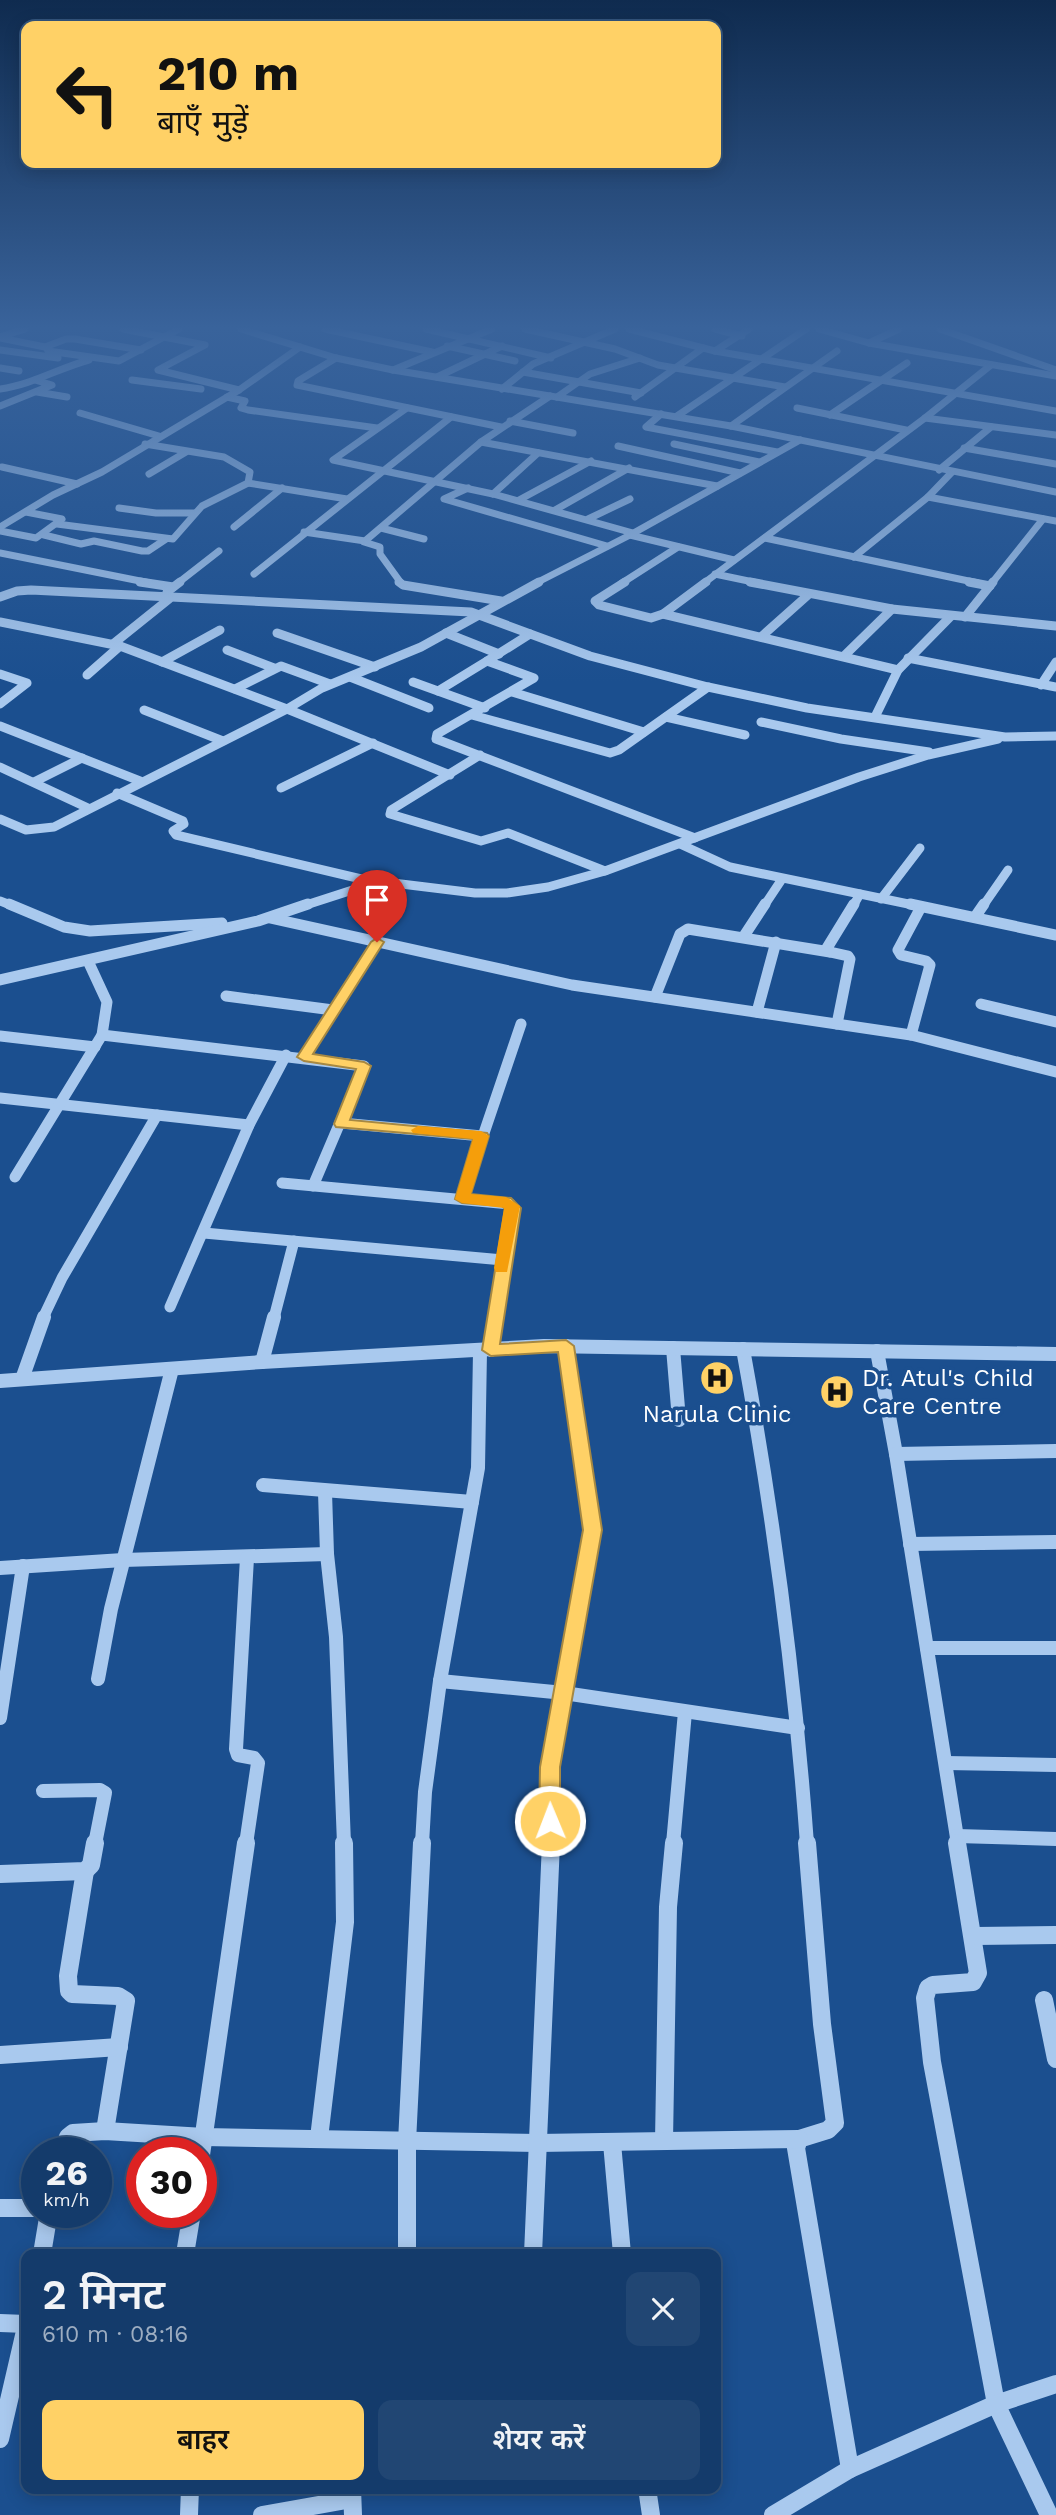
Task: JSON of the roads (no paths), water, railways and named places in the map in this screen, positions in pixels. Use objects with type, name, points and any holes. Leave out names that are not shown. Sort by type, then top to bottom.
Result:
[{"type":"street","points":[[26,512],[61,518],[44,535],[34,538],[0,529],[4,521],[102,472],[141,446]]},
{"type":"street","points":[[157,446],[227,458],[250,472],[248,483]]},
{"type":"street","points":[[352,446],[333,460],[519,500],[678,547],[734,560]]},
{"type":"street","points":[[254,574],[414,446]]},
{"type":"street","points":[[364,542],[476,446]]},
{"type":"street","points":[[504,446],[717,486]]},
{"type":"street","points":[[620,446],[740,473]]},
{"type":"street","points":[[685,446],[760,462]]},
{"type":"street","points":[[745,446],[776,452]]},
{"type":"street","points":[[0,819],[26,830],[54,827],[140,781],[287,709],[330,684],[375,667],[446,633],[501,601],[632,534],[787,446]]},
{"type":"street","points":[[830,446],[1056,492]]},
{"type":"street","points":[[678,547],[594,601],[599,606],[647,618],[663,614],[883,446]]},
{"type":"street","points":[[939,470],[964,448],[1056,464]]},
{"type":"street","points":[[149,474],[186,452]]},
{"type":"street","points":[[493,494],[538,453]]},
{"type":"street","points":[[519,500],[591,461]]},
{"type":"street","points":[[2,467],[77,484]]},
{"type":"street","points":[[555,510],[629,468]]},
{"type":"street","points":[[854,557],[928,497],[952,472]]},
{"type":"street","points":[[57,524],[166,539],[176,537],[203,505],[248,483],[347,499]]},
{"type":"street","points":[[234,527],[282,488]]},
{"type":"street","points":[[469,488],[444,499],[607,547]]},
{"type":"street","points":[[928,497],[1056,521]]},
{"type":"street","points":[[588,519],[630,499]]},
{"type":"street","points":[[119,508],[156,513],[195,513]]},
{"type":"street","points":[[965,617],[1043,519]]},
{"type":"street","points":[[380,528],[424,539]]},
{"type":"street","points":[[304,532],[380,547],[380,554],[390,562],[403,585],[501,601]]},
{"type":"street","points":[[44,535],[79,543],[94,541],[142,551],[149,551],[166,539]]},
{"type":"street","points":[[765,538],[990,586]]},
{"type":"street","points":[[158,598],[219,551]]},
{"type":"street","points":[[0,553],[173,587]]},
{"type":"street","points":[[715,574],[808,595],[892,609],[1051,623]]},
{"type":"street","points":[[0,597],[32,590],[169,599],[424,608],[479,614],[590,656],[708,687],[807,708],[1005,737],[1056,736]]},
{"type":"street","points":[[761,637],[808,595]]},
{"type":"street","points":[[87,675],[169,599]]},
{"type":"street","points":[[844,656],[892,609]]},
{"type":"street","points":[[663,614],[898,670]]},
{"type":"street","points":[[875,717],[898,670],[951,616]]},
{"type":"street","points":[[1,623],[117,645],[287,709],[450,775]]},
{"type":"street","points":[[162,662],[219,630]]},
{"type":"street","points":[[277,633],[375,667]]},
{"type":"street","points":[[446,633],[499,654]]},
{"type":"street","points":[[438,691],[530,634]]},
{"type":"street","points":[[227,650],[275,668]]},
{"type":"street","points":[[908,658],[1056,687]]},
{"type":"street","points":[[487,661],[534,678],[435,735],[436,739],[695,838]]},
{"type":"street","points":[[1041,685],[1056,662]]},
{"type":"street","points":[[235,689],[283,666],[330,684]]},
{"type":"street","points":[[0,674],[22,679],[27,683],[0,704]]},
{"type":"street","points":[[350,677],[429,708]]},
{"type":"street","points":[[413,681],[485,708]]},
{"type":"street","points":[[472,715],[607,753],[619,750],[708,687]]},
{"type":"street","points":[[512,692],[644,732]]},
{"type":"street","points":[[144,710],[223,741]]},
{"type":"street","points":[[666,717],[745,735]]},
{"type":"street","points":[[761,722],[841,740],[938,753]]},
{"type":"street","points":[[0,726],[140,781]]},
{"type":"street","points":[[117,793],[183,821],[184,824],[173,831],[176,835],[381,883],[475,893],[507,893],[548,887],[605,871],[859,777],[938,753],[1005,737]]},
{"type":"street","points":[[281,788],[373,743]]},
{"type":"street","points":[[480,755],[391,810],[390,814],[481,841],[508,833],[605,871]]},
{"type":"street","points":[[34,782],[82,758]]},
{"type":"street","points":[[0,767],[89,807]]},
{"type":"street","points":[[680,844],[730,867],[1056,935]]},
{"type":"street","points":[[880,899],[920,848]]},
{"type":"street","points":[[975,917],[1008,870]]},
{"type":"street","points":[[744,936],[782,878]]},
{"type":"street","points":[[0,980],[270,918],[348,890],[381,883]]},
{"type":"street","points":[[830,952],[827,948],[860,894]]},
{"type":"street","points":[[0,901],[64,927],[90,931],[258,921]]},
{"type":"street","points":[[911,1035],[930,965],[926,961],[901,955],[898,950],[921,907]]},
{"type":"street","points":[[270,918],[572,985],[911,1035],[1056,1072]]},
{"type":"street","points":[[654,997],[680,934],[694,928],[848,956],[850,959],[837,1024]]},
{"type":"street","points":[[304,1057],[377,942]]},
{"type":"street","points":[[757,1012],[776,942]]},
{"type":"street","points":[[15,1177],[102,1035],[107,1002],[88,961]]},
{"type":"street","points":[[226,996],[332,1010]]},
{"type":"street","points":[[981,1004],[1056,1022]]},
{"type":"street","points":[[462,1199],[481,1136],[521,1024]]},
{"type":"street","points":[[102,1035],[364,1066],[313,1186]]},
{"type":"street","points":[[0,1036],[95,1047]]},
{"type":"street","points":[[170,1307],[249,1125],[286,1055]]},
{"type":"street","points":[[0,1098],[249,1125]]},
{"type":"street","points":[[22,1379],[43,1320],[62,1278],[157,1115]]},
{"type":"street","points":[[341,1124],[481,1136]]},
{"type":"street","points":[[282,1183],[506,1202],[512,1206],[486,1350],[472,1502],[440,1681],[425,1792],[407,2142],[407,2249]]},
{"type":"street","points":[[204,1233],[503,1260]]},
{"type":"street","points":[[262,1362],[294,1241]]},
{"type":"street","points":[[0,1381],[262,1362],[566,1346],[1056,1354]]},
{"type":"street","points":[[533,2249],[552,1868],[550,1767],[593,1530],[566,1346]]},
{"type":"street","points":[[673,1348],[679,1420]]},
{"type":"street","points":[[217,2145],[319,2138],[538,2144],[799,2140],[828,2130],[835,2123],[811,1898],[798,1728],[771,1506],[743,1349]]},
{"type":"street","points":[[877,1351],[975,1936],[977,1978],[966,1983],[933,1985],[928,1988],[925,1998],[932,2062],[996,2404],[1049,2515]]},
{"type":"street","points":[[98,1679],[123,1560],[172,1369]]},
{"type":"street","points":[[896,1454],[1056,1451]]},
{"type":"street","points":[[263,1486],[472,1502]]},
{"type":"street","points":[[319,2138],[345,1922],[346,1885],[336,1637],[327,1554],[325,1492]]},
{"type":"street","points":[[910,1544],[1056,1542]]},
{"type":"street","points":[[0,1569],[123,1560],[327,1554]]},
{"type":"street","points":[[204,2137],[258,1763],[254,1758],[238,1755],[236,1749],[247,1558]]},
{"type":"street","points":[[0,1718],[23,1566]]},
{"type":"street","points":[[927,1648],[1056,1648]]},
{"type":"street","points":[[440,1681],[564,1693],[798,1728]]},
{"type":"street","points":[[664,2140],[668,1907],[685,1712]]},
{"type":"street","points":[[946,1763],[1056,1765]]},
{"type":"street","points":[[43,1791],[100,1790],[105,1793],[94,1860],[85,1871],[68,1986],[72,1993],[118,1996],[125,1999],[105,2131]]},
{"type":"street","points":[[957,1836],[1056,1839]]},
{"type":"street","points":[[0,1874],[85,1871]]},
{"type":"street","points":[[975,1936],[1056,1935]]},
{"type":"street","points":[[1044,2000],[1056,2059]]},
{"type":"street","points":[[0,2055],[119,2046]]},
{"type":"street","points":[[68,2137],[73,2133],[105,2131],[144,2137]]},
{"type":"street","points":[[799,2140],[796,2148],[850,2469]]},
{"type":"street","points":[[612,2143],[622,2249]]},
{"type":"street","points":[[0,2208],[21,2208]]},
{"type":"street","points":[[43,2249],[46,2228]]},
{"type":"street","points":[[186,2249],[189,2228]]},
{"type":"street","points":[[0,2323],[21,2325]]},
{"type":"street","points":[[0,2439],[21,2348]]},
{"type":"street","points":[[773,2515],[850,2469],[996,2404],[1056,2384]]},
{"type":"street","points":[[188,2515],[190,2494]]},
{"type":"street","points":[[649,2494],[651,2515]]},
{"type":"street","points":[[262,2515],[352,2501]]},
{"type":"place","name":"Narula Clinic","points":[[717,1378]]},
{"type":"place","name":"Dr. Atul's Child Care Centre","points":[[837,1392]]}]
